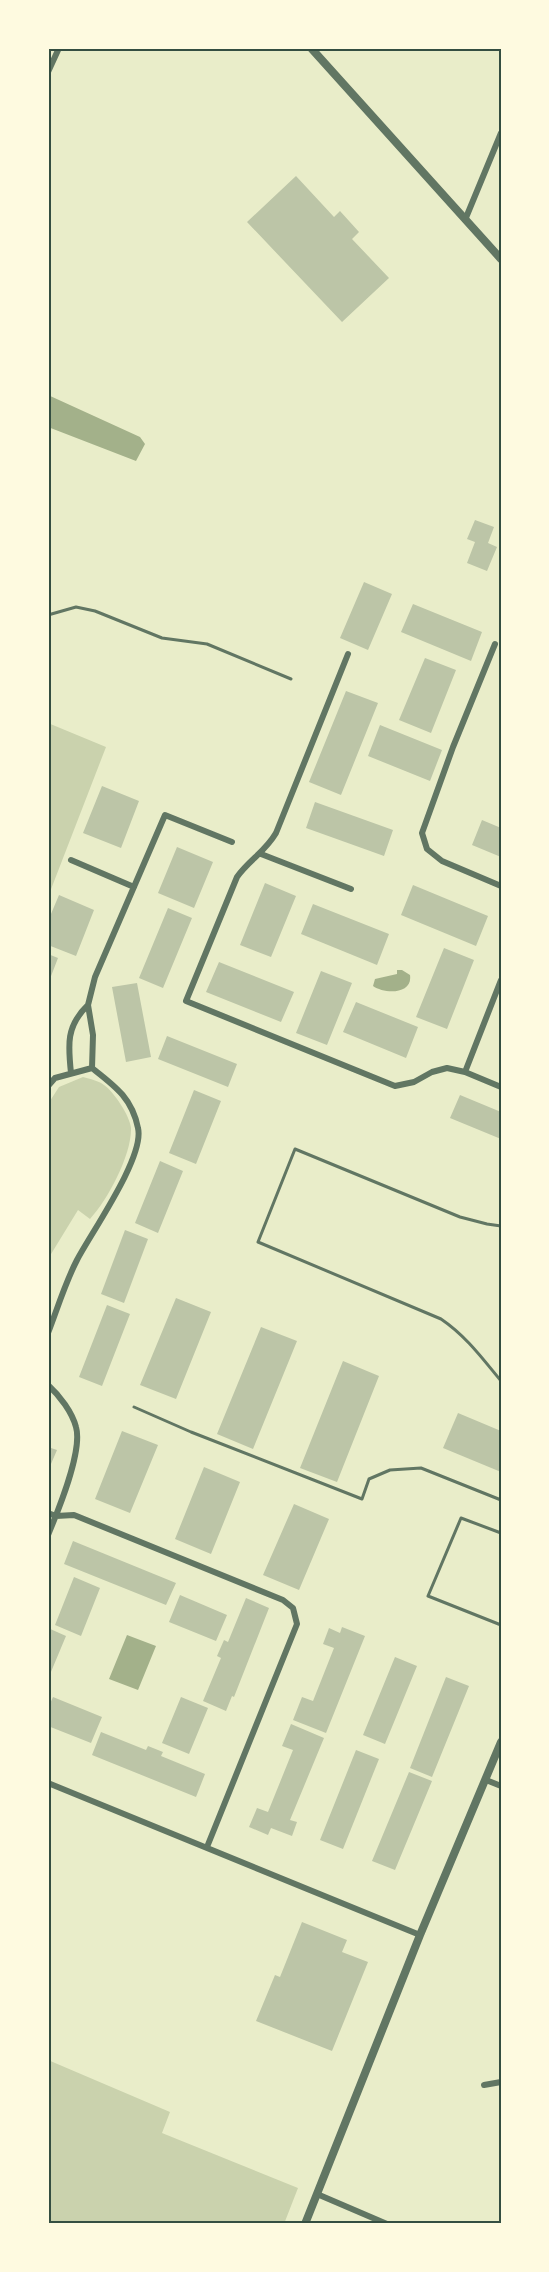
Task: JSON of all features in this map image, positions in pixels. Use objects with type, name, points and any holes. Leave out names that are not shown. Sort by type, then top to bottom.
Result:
[{"type":"street","points":[[48,72],[59,48]]},
{"type":"street","points":[[311,48],[501,258]]},
{"type":"street","points":[[465,220],[501,133]]},
{"type":"street","points":[[495,644],[453,747],[422,833],[427,849],[442,861],[501,886]]},
{"type":"street","points":[[348,654],[276,834],[261,854],[246,864],[237,877],[186,1001],[395,1086],[414,1082],[432,1072],[447,1068],[465,1072],[501,1087]]},
{"type":"street","points":[[92,1068],[93,1035],[88,1005],[94,977],[165,815],[232,842]]},
{"type":"street","points":[[261,854],[351,889]]},
{"type":"street","points":[[71,860],[134,887]]},
{"type":"street","points":[[465,1072],[501,980]]},
{"type":"street","points":[[71,1073],[68,1047],[75,1018],[88,1005]]},
{"type":"street","points":[[48,1086],[55,1078],[92,1068]]},
{"type":"street","points":[[48,1333],[76,1262],[121,1185],[136,1147],[139,1130],[128,1100],[114,1085],[92,1068]]},
{"type":"street","points":[[48,1385],[66,1406],[77,1428],[77,1450],[48,1535]]},
{"type":"street","points":[[48,1513],[56,1516],[74,1515],[283,1600],[293,1608],[297,1624],[207,1847]]},
{"type":"street","points":[[304,2224],[420,1935],[501,1742]]},
{"type":"street","points":[[486,1780],[501,1786]]},
{"type":"street","points":[[48,1783],[420,1935]]},
{"type":"street","points":[[484,2085],[501,2082]]},
{"type":"street","points":[[317,2194],[387,2224]]},
{"type":"lane","points":[[48,615],[76,607],[95,611],[162,638],[207,644],[291,679]]},
{"type":"lane","points":[[501,1226],[460,1217],[295,1149],[258,1242],[441,1319],[472,1345],[501,1381]]},
{"type":"lane","points":[[134,1407],[191,1432],[362,1499],[369,1479],[390,1470],[421,1468],[501,1500]]},
{"type":"lane","points":[[501,1533],[460,1518],[428,1596],[501,1625]]},
{"type":"shaded area","points":[[48,395],[140,437],[145,444],[136,461],[48,427]]},
{"type":"shaded area","points":[[48,723],[106,747],[48,897]]},
{"type":"shaded area","points":[[397,970],[410,975],[410,982],[403,989],[390,991],[373,986],[375,979],[397,974]]},
{"type":"shaded area","points":[[83,1077],[108,1088],[125,1111],[131,1128],[128,1151],[118,1176],[97,1211],[90,1219],[78,1210],[48,1259],[48,1104],[59,1087]]},
{"type":"shaded area","points":[[127,1635],[156,1646],[138,1690],[109,1679]]},
{"type":"shaded area","points":[[48,2060],[170,2112],[162,2133],[298,2188],[284,2224],[48,2224]]},
{"type":"building","points":[[296,176],[334,217],[340,211],[359,232],[352,239],[389,278],[342,322],[247,222]]},
{"type":"building","points":[[475,520],[494,527],[488,543],[497,547],[487,571],[467,563],[475,542],[467,539]]},
{"type":"building","points":[[364,582],[392,594],[368,650],[340,638]]},
{"type":"building","points":[[413,604],[482,632],[471,661],[401,632]]},
{"type":"building","points":[[425,658],[456,670],[431,733],[399,720]]},
{"type":"building","points":[[346,691],[378,703],[341,795],[309,782]]},
{"type":"building","points":[[380,725],[442,750],[430,781],[368,756]]},
{"type":"building","points":[[102,786],[139,801],[121,848],[83,833]]},
{"type":"building","points":[[315,802],[393,830],[384,856],[306,828]]},
{"type":"building","points":[[482,820],[501,828],[501,857],[472,845]]},
{"type":"building","points":[[177,847],[213,862],[194,908],[158,893]]},
{"type":"building","points":[[265,883],[296,896],[271,957],[240,945]]},
{"type":"building","points":[[413,885],[488,916],[476,946],[401,915]]},
{"type":"building","points":[[59,895],[94,910],[76,956],[48,945],[48,921]]},
{"type":"building","points":[[313,904],[389,934],[377,965],[301,934]]},
{"type":"building","points":[[168,908],[192,918],[163,988],[139,978]]},
{"type":"building","points":[[444,948],[474,960],[447,1029],[416,1017]]},
{"type":"building","points":[[48,954],[58,958],[48,984]]},
{"type":"building","points":[[219,962],[294,992],[281,1022],[206,992]]},
{"type":"building","points":[[321,971],[352,983],[327,1045],[296,1033]]},
{"type":"building","points":[[137,983],[151,1057],[126,1062],[112,987]]},
{"type":"building","points":[[356,1002],[418,1027],[406,1058],[343,1032]]},
{"type":"building","points":[[167,1036],[237,1064],[228,1087],[158,1059]]},
{"type":"building","points":[[194,1090],[221,1101],[196,1164],[169,1153]]},
{"type":"building","points":[[460,1095],[501,1112],[501,1139],[450,1118]]},
{"type":"building","points":[[160,1161],[183,1171],[158,1233],[135,1223]]},
{"type":"building","points":[[125,1230],[148,1239],[124,1303],[101,1294]]},
{"type":"building","points":[[176,1298],[211,1312],[176,1399],[140,1385]]},
{"type":"building","points":[[107,1305],[130,1314],[102,1386],[79,1377]]},
{"type":"building","points":[[261,1327],[297,1341],[253,1449],[217,1434]]},
{"type":"building","points":[[343,1361],[379,1376],[337,1482],[300,1468]]},
{"type":"building","points":[[458,1413],[501,1431],[501,1472],[443,1448]]},
{"type":"building","points":[[122,1431],[158,1445],[130,1513],[95,1499]]},
{"type":"building","points":[[48,1447],[57,1450],[48,1471]]},
{"type":"building","points":[[204,1467],[240,1482],[211,1554],[175,1539]]},
{"type":"building","points":[[294,1504],[329,1519],[299,1590],[263,1575]]},
{"type":"building","points":[[73,1541],[176,1583],[166,1605],[64,1564]]},
{"type":"building","points":[[74,1577],[100,1588],[81,1636],[55,1625]]},
{"type":"building","points":[[180,1595],[227,1615],[216,1641],[169,1622]]},
{"type":"building","points":[[246,1598],[269,1608],[234,1697],[232,1696],[226,1711],[203,1701],[221,1658],[217,1656],[224,1640],[228,1642]]},
{"type":"building","points":[[342,1627],[365,1636],[326,1733],[293,1720],[302,1697],[313,1701],[334,1648],[323,1644],[329,1628],[340,1633]]},
{"type":"building","points":[[48,1628],[66,1636],[48,1679]]},
{"type":"building","points":[[395,1657],[417,1666],[385,1744],[363,1735]]},
{"type":"building","points":[[446,1677],[469,1686],[432,1777],[410,1768]]},
{"type":"building","points":[[53,1697],[102,1717],[91,1743],[48,1726],[48,1708]]},
{"type":"building","points":[[181,1697],[208,1708],[189,1754],[162,1743]]},
{"type":"building","points":[[291,1724],[324,1738],[290,1820],[297,1822],[292,1836],[271,1828],[268,1835],[249,1827],[257,1808],[268,1812],[293,1750],[282,1746]]},
{"type":"building","points":[[101,1732],[146,1750],[148,1746],[163,1752],[161,1756],[205,1774],[196,1797],[92,1755]]},
{"type":"building","points":[[356,1750],[379,1759],[343,1849],[320,1840]]},
{"type":"building","points":[[409,1772],[432,1781],[395,1870],[372,1861]]},
{"type":"building","points":[[302,1922],[347,1940],[342,1952],[368,1962],[332,2051],[256,2021],[275,1975],[280,1977]]}]
